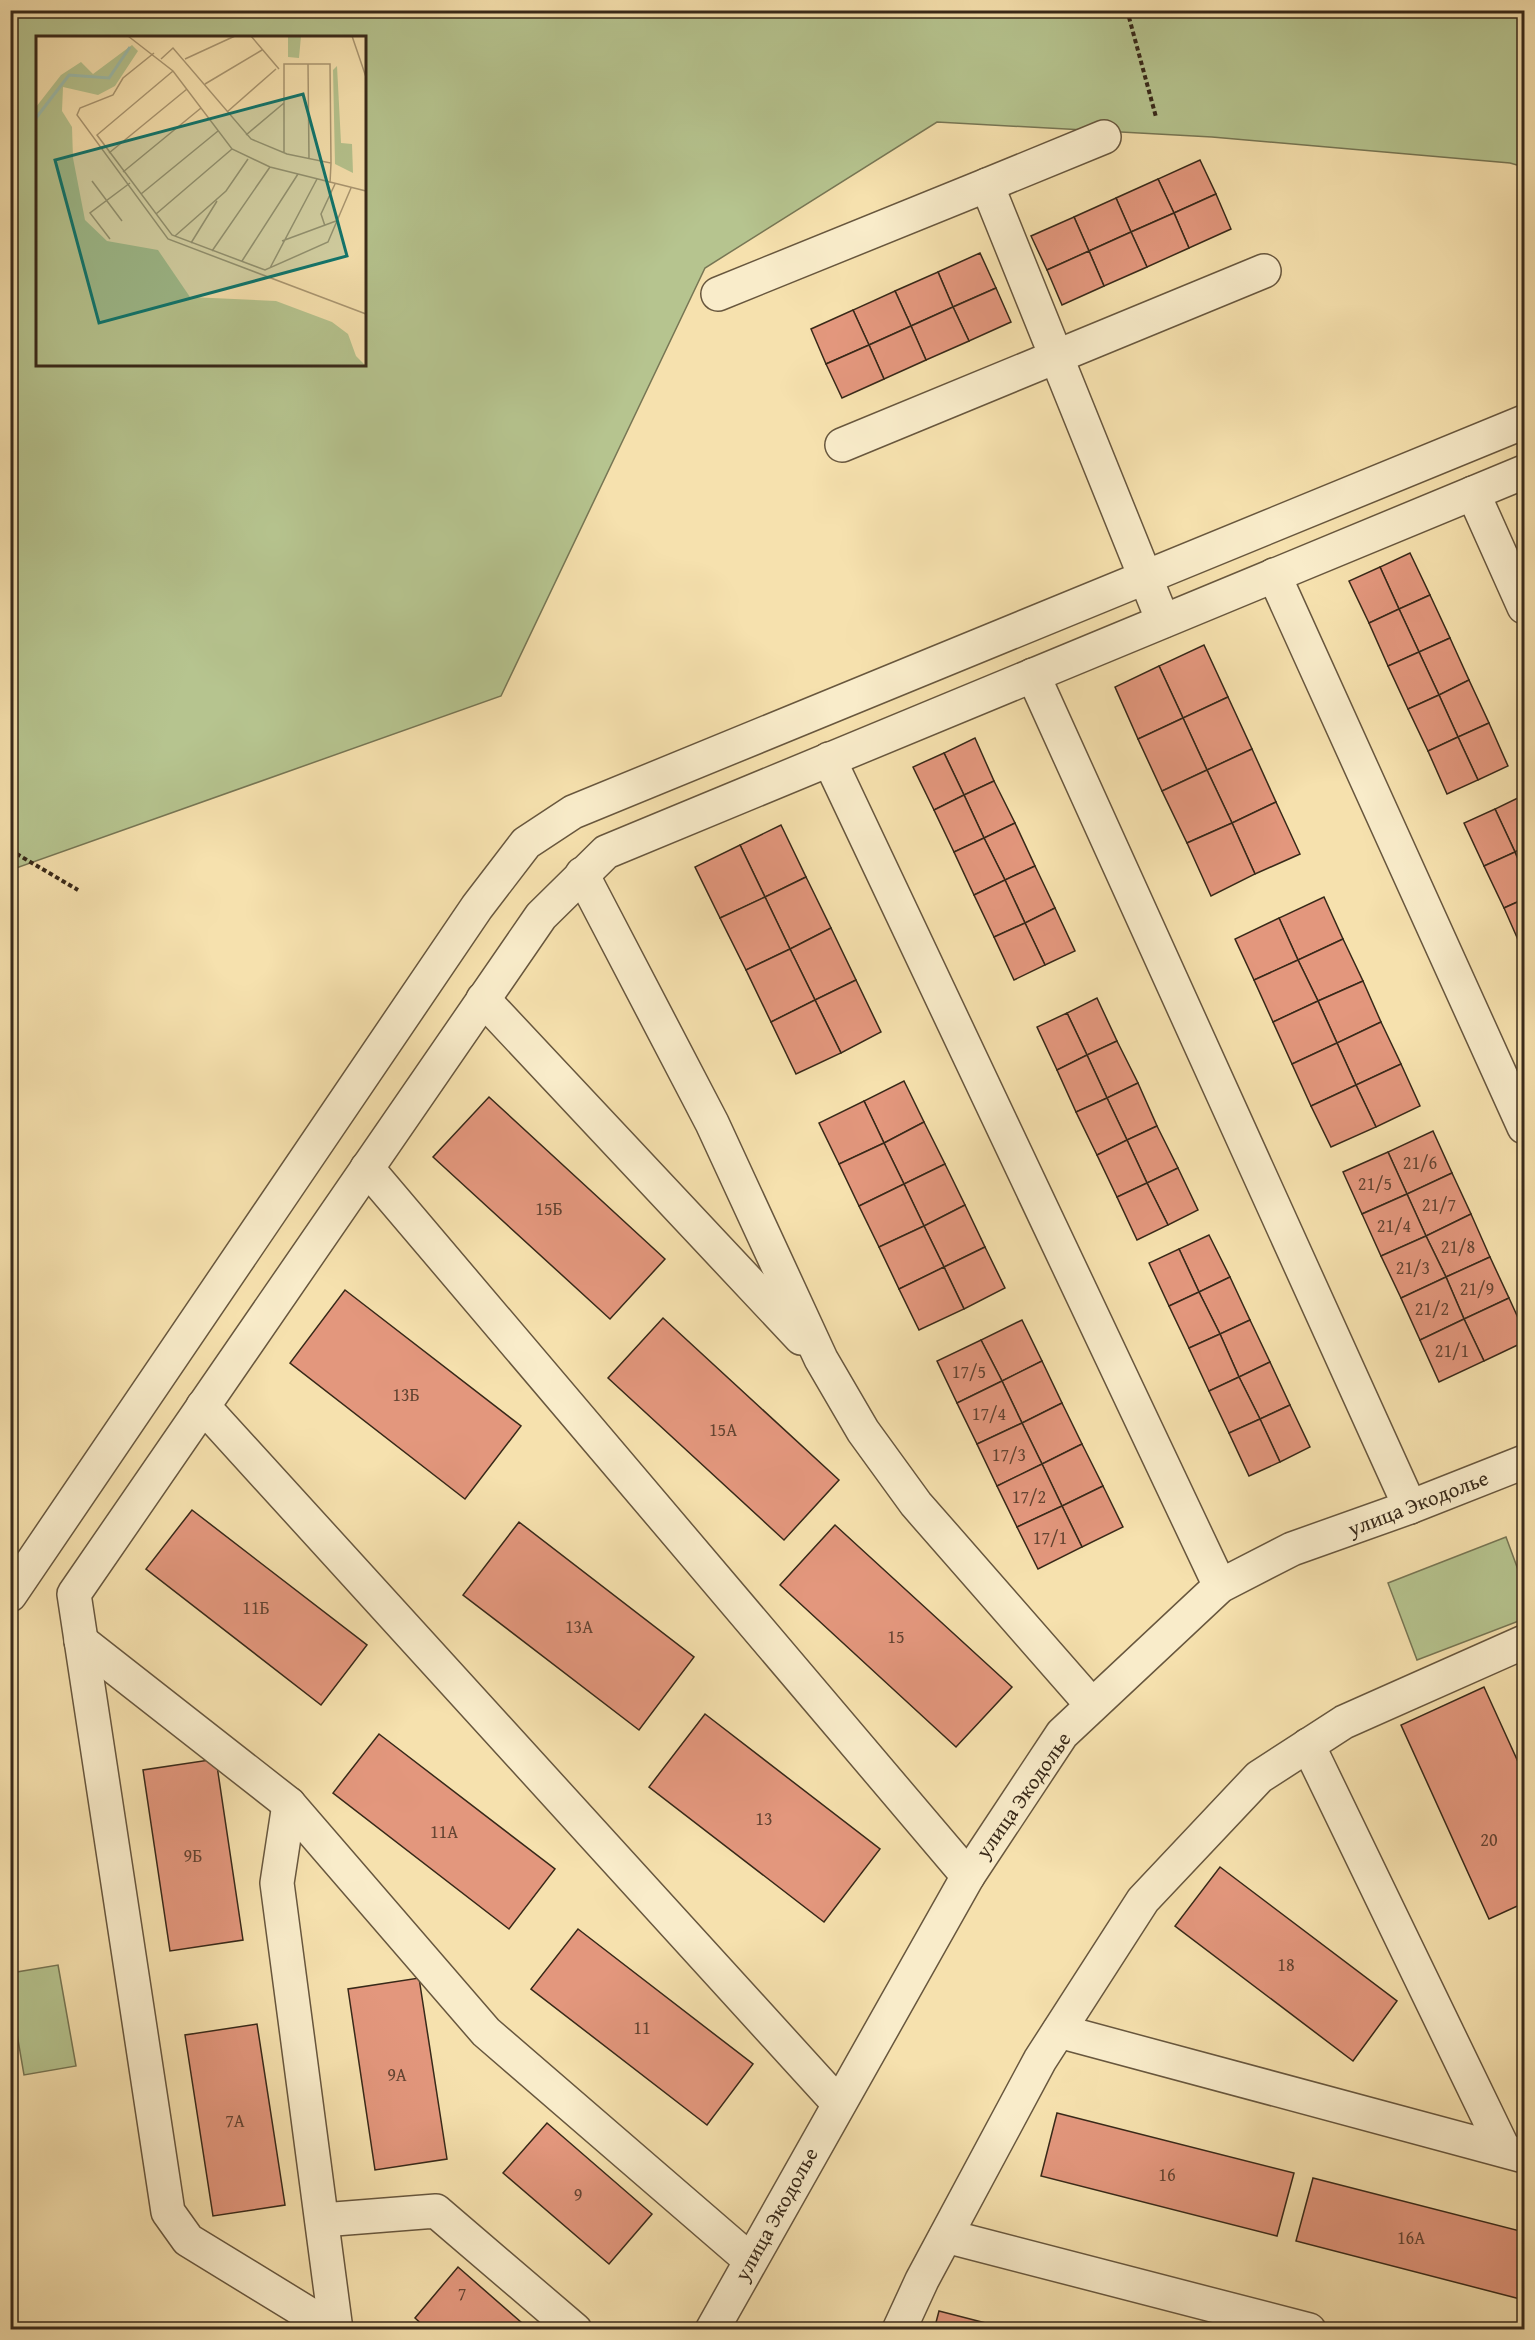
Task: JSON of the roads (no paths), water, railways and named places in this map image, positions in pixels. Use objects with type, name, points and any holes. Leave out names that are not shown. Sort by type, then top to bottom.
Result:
[{"type":"street","points":[[718,294],[1104,137]]},
{"type":"street","points":[[987,185],[1163,621]]},
{"type":"street","points":[[842,446],[1264,271]]},
{"type":"street","points":[[10,1595],[470,916],[526,843],[573,812],[1524,422]]},
{"type":"street","points":[[336,2330],[188,2240],[168,2212],[74,1594],[541,916],[606,852],[1524,472]]},
{"type":"street","points":[[1473,493],[1524,607]]},
{"type":"street","points":[[1274,575],[1524,1127]]},
{"type":"street","points":[[1033,675],[1410,1507]]},
{"type":"street","points":[[829,759],[1220,1586]]},
{"type":"street","points":[[582,874],[712,1123],[821,1359],[863,1431],[916,1504],[1092,1705]]},
{"type":"street","points":[[483,999],[821,1359]]},
{"type":"street","points":[[367,1168],[968,1876]]},
{"type":"street","points":[[203,1406],[838,2103]]},
{"type":"street","name":"улица Экодолье","points":[[712,2330],[968,1876],[1062,1734],[1220,1586],[1292,1549],[1410,1507],[1524,1462]]},
{"type":"street","points":[[81,1641],[289,1804],[486,2032],[750,2260]]},
{"type":"street","points":[[899,2330],[946,2236],[1040,2060],[1143,1900],[1259,1777],[1344,1722],[1524,1642]]},
{"type":"street","points":[[1308,1745],[1514,2153]]},
{"type":"street","points":[[289,1804],[277,1883],[336,2330]]},
{"type":"street","points":[[1059,2031],[1514,2153]]},
{"type":"street","points":[[322,2220],[436,2211],[575,2330]]},
{"type":"street","points":[[946,2236],[1309,2330]]}]
